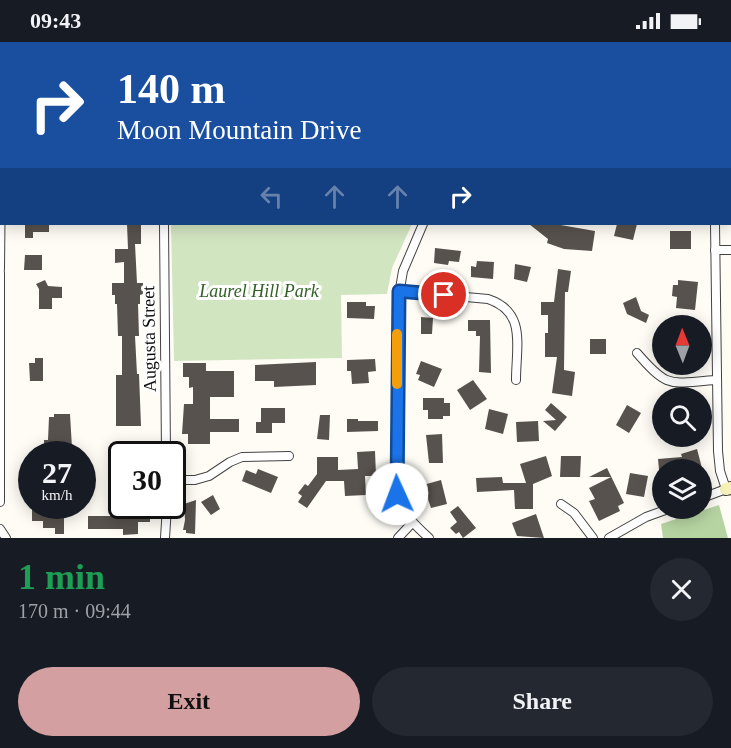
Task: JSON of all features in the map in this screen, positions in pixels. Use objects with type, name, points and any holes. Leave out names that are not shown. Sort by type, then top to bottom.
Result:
[{"type":"street","points":[[0,225],[0,502]]},
{"type":"street","name":"Augusta Street","points":[[164,225],[166,441]]},
{"type":"street","points":[[423,225],[403,271],[399,291],[396,481],[401,505],[412,523],[429,538]]},
{"type":"street","points":[[712,494],[729,488],[720,471],[718,451],[715,225]]},
{"type":"street","points":[[715,250],[731,250]]},
{"type":"street","points":[[399,291],[488,299],[502,303],[513,314],[516,326],[516,380]]},
{"type":"street","points":[[637,353],[662,380],[674,383],[716,380]]},
{"type":"street","points":[[186,480],[209,476],[242,457],[289,456]]},
{"type":"street","points":[[561,504],[574,513],[593,538]]},
{"type":"street","points":[[609,538],[652,515]]},
{"type":"street","points":[[165,538],[166,519]]},
{"type":"street","points":[[398,538],[412,523]]},
{"type":"street","points":[[0,529],[6,538]]},
{"type":"green space","name":"Laurel Hill Park","points":[[171,225],[412,225],[392,268],[387,294],[341,295],[342,358],[174,361]]},
{"type":"green space","points":[[719,505],[728,538],[663,538],[661,524],[676,519],[712,519],[712,507]]},
{"type":"building","points":[[25,225],[49,225],[49,232],[33,232],[33,238],[25,238]]},
{"type":"building","points":[[127,225],[141,225],[141,244],[135,244],[137,283],[143,283],[143,294],[140,295],[140,304],[138,304],[139,336],[135,336],[141,426],[116,426],[116,375],[122,375],[122,336],[118,336],[117,304],[115,304],[115,295],[112,295],[112,283],[124,283],[124,262],[115,263],[115,249],[128,249]]},
{"type":"building","points":[[530,225],[561,225],[595,231],[592,251],[564,249],[547,243],[548,239]]},
{"type":"building","points":[[617,225],[637,225],[633,240],[614,236]]},
{"type":"building","points":[[670,231],[691,231],[691,249],[670,249]]},
{"type":"building","points":[[435,248],[461,251],[459,262],[449,261],[448,265],[434,263]]},
{"type":"building","points":[[25,255],[42,255],[42,270],[24,270]]},
{"type":"building","points":[[477,261],[494,262],[493,279],[471,277],[471,266],[476,267]]},
{"type":"building","points":[[515,264],[531,267],[527,282],[514,279]]},
{"type":"building","points":[[558,269],[571,271],[568,292],[565,292],[564,370],[575,372],[572,396],[552,393],[557,357],[545,357],[548,315],[541,315],[541,302],[554,302]]},
{"type":"building","points":[[45,280],[48,286],[62,287],[62,298],[52,298],[52,309],[39,309],[39,289],[36,284]]},
{"type":"building","points":[[678,280],[698,282],[695,310],[676,308],[677,297],[672,296],[673,285],[678,285]]},
{"type":"building","points":[[636,297],[641,311],[649,315],[646,323],[627,314],[623,303]]},
{"type":"building","points":[[347,302],[366,302],[366,306],[375,306],[374,319],[347,318]]},
{"type":"building","points":[[421,317],[433,318],[432,334],[421,334]]},
{"type":"building","points":[[468,320],[490,320],[491,373],[479,372],[480,336],[476,336],[476,331],[468,331]]},
{"type":"building","points":[[590,339],[606,339],[606,354],[590,354]]},
{"type":"building","points":[[35,358],[43,358],[43,381],[30,381],[29,363],[35,363]]},
{"type":"building","points":[[375,359],[376,371],[368,372],[369,383],[352,384],[351,371],[347,371],[347,360]]},
{"type":"building","points":[[421,361],[442,369],[434,387],[418,380],[420,375],[416,374]]},
{"type":"building","points":[[316,362],[316,385],[274,387],[274,381],[255,381],[255,365]]},
{"type":"building","points":[[183,363],[206,363],[206,371],[234,371],[234,397],[210,397],[210,419],[239,419],[239,432],[210,432],[210,444],[188,444],[188,434],[182,434],[184,404],[193,404],[193,387],[189,388],[189,377],[183,377]]},
{"type":"building","points":[[473,380],[487,399],[470,410],[457,390]]},
{"type":"building","points":[[423,398],[444,398],[444,403],[450,403],[450,416],[443,416],[443,419],[428,419],[428,410],[423,410]]},
{"type":"building","points":[[551,403],[567,417],[555,431],[543,421],[556,420],[545,410]]},
{"type":"building","points":[[627,405],[641,413],[629,433],[616,425]]},
{"type":"building","points":[[261,408],[285,408],[285,423],[272,423],[272,433],[256,433],[256,422],[261,422]]},
{"type":"building","points":[[489,409],[508,414],[503,434],[485,429]]},
{"type":"building","points":[[54,414],[70,414],[72,441],[44,441],[48,440],[49,417],[54,417]]},
{"type":"building","points":[[320,415],[330,415],[329,440],[317,439]]},
{"type":"building","points":[[347,419],[378,421],[378,431],[347,432]]},
{"type":"building","points":[[538,421],[539,441],[517,442],[516,422]]},
{"type":"building","points":[[442,434],[443,463],[429,463],[426,435]]},
{"type":"building","points":[[697,449],[700,459],[658,459],[682,457],[681,454]]},
{"type":"building","points":[[375,451],[376,476],[365,476],[366,495],[345,496],[344,481],[326,481],[307,508],[298,502],[302,496],[298,493],[305,484],[308,486],[317,474],[317,457],[338,457],[338,470],[358,469],[357,452]]},
{"type":"building","points":[[546,456],[552,476],[533,484],[533,509],[515,509],[514,490],[477,492],[476,478],[502,477],[503,483],[526,483],[520,464]]},
{"type":"building","points":[[561,456],[581,456],[580,477],[560,477]]},
{"type":"building","points":[[607,468],[624,503],[618,506],[620,511],[599,521],[589,501],[595,499],[589,488],[611,477],[589,477]]},
{"type":"building","points":[[258,469],[278,477],[271,493],[242,481],[246,470],[256,474]]},
{"type":"building","points":[[630,473],[648,476],[644,497],[626,494]]},
{"type":"building","points":[[441,480],[447,504],[431,508],[423,485]]},
{"type":"building","points":[[213,495],[220,509],[211,515],[201,502]]},
{"type":"building","points":[[196,500],[195,534],[186,533],[186,530],[183,530],[186,503]]},
{"type":"building","points":[[458,506],[476,528],[463,538],[459,532],[456,534],[450,528],[457,522],[450,512]]},
{"type":"building","points":[[536,514],[544,538],[517,536],[512,523]]},
{"type":"building","points":[[96,516],[108,516],[108,519],[150,519],[150,522],[138,522],[138,534],[123,535],[123,529],[88,529],[88,519],[96,519]]},
{"type":"building","points":[[32,519],[64,519],[64,534],[55,534],[55,528],[43,528],[43,521],[32,521]]},
{"type":"slow traffic","points":[[397,334],[397,384]]},
{"type":"route","points":[[397,494],[397,306],[399,291],[444,295]]}]
